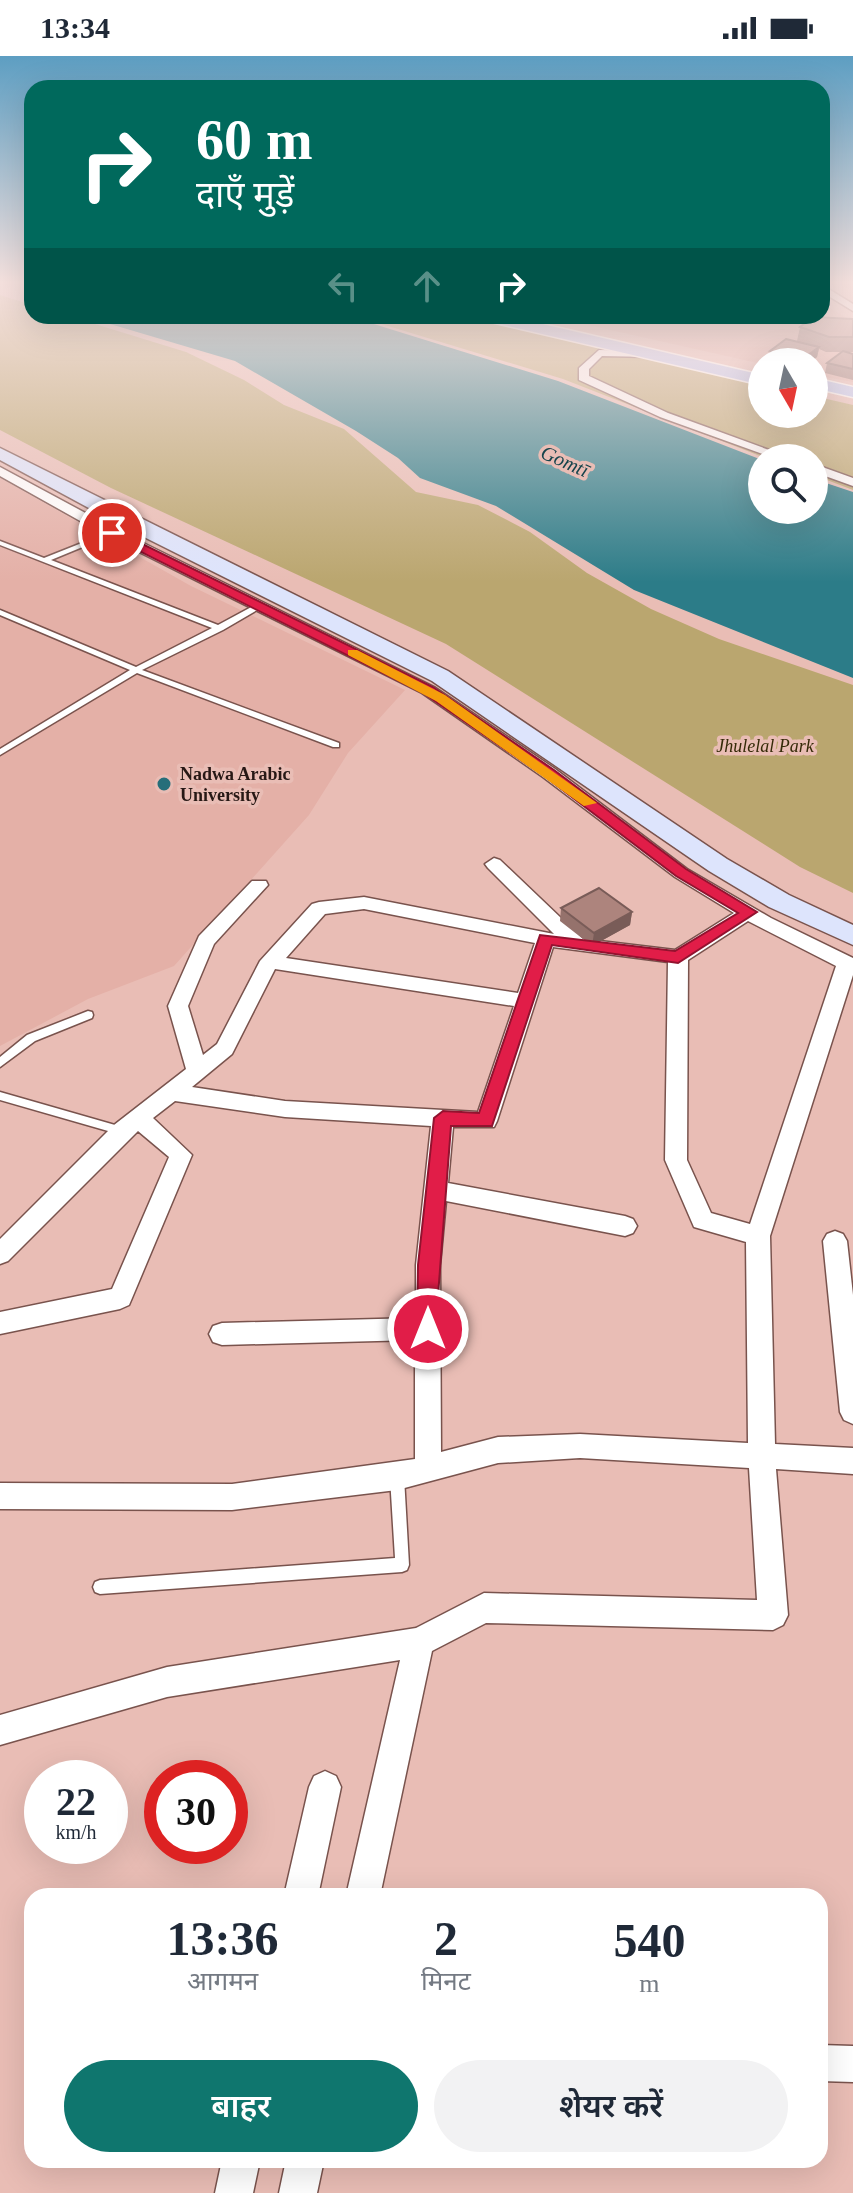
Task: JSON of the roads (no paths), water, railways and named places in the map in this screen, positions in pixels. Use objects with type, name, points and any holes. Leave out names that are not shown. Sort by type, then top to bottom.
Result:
[{"type":"main road","points":[[828,386],[853,392]]},
{"type":"main road","points":[[828,395],[853,401]]},
{"type":"street","points":[[593,383],[664,415],[748,445]]},
{"type":"street","points":[[0,437],[144,517],[413,645],[497,690],[763,869],[853,915]]},
{"type":"street","points":[[0,453],[131,523],[440,676],[718,865],[779,901],[853,936]]},
{"type":"street","points":[[0,471],[112,533],[441,698],[549,773],[681,873],[850,964],[758,1236],[762,1456],[773,1615],[484,1608],[419,1642],[167,1682],[0,1730]]},
{"type":"street","points":[[828,473],[853,482]]},
{"type":"street","points":[[494,864],[577,945]]},
{"type":"street","points":[[197,1071],[178,1006],[206,941],[259,885]]},
{"type":"street","points":[[0,1254],[130,1124],[225,1049],[271,962],[319,908],[364,903],[577,945],[678,957],[749,912]]},
{"type":"street","points":[[171,1092],[285,1109],[486,1121],[546,939]]},
{"type":"street","points":[[678,957],[676,1160],[702,1220],[758,1236]]},
{"type":"street","points":[[271,962],[525,1001]]},
{"type":"street","points":[[428,1469],[428,1265],[443,1118]]},
{"type":"street","points":[[0,1323],[120,1298],[181,1155],[130,1124]]},
{"type":"street","points":[[435,1190],[625,1226]]},
{"type":"street","points":[[835,1241],[853,1412]]},
{"type":"street","points":[[222,1334],[428,1329]]},
{"type":"street","points":[[0,1496],[232,1497],[397,1477],[498,1450],[580,1446],[853,1461]]},
{"type":"street","points":[[365,1888],[419,1642]]},
{"type":"street","points":[[303,1888],[325,1787]]},
{"type":"street","points":[[828,2063],[853,2064]]},
{"type":"street","points":[[234,2193],[239,2168]]},
{"type":"street","points":[[298,2193],[303,2168]]},
{"type":"lane","points":[[45,560],[112,533]]},
{"type":"lane","points":[[0,543],[220,628]]},
{"type":"lane","points":[[0,753],[136,670],[260,606]]},
{"type":"lane","points":[[0,612],[136,670],[336,745]]},
{"type":"lane","points":[[0,1063],[31,1038],[88,1015]]},
{"type":"lane","points":[[0,1096],[130,1124]]},
{"type":"lane","points":[[100,1587],[402,1565],[397,1477]]},
{"type":"water","name":"Gomtī","points":[[273,383],[562,383],[748,455],[748,524],[828,524],[828,484],[853,492],[853,678],[634,590],[496,506],[420,478],[398,458]]},
{"type":"place","name":"Nadwa Arabic University","points":[[164,784]]},
{"type":"park label","name":"Jhulelal Park","points":[[765,746]]}]
